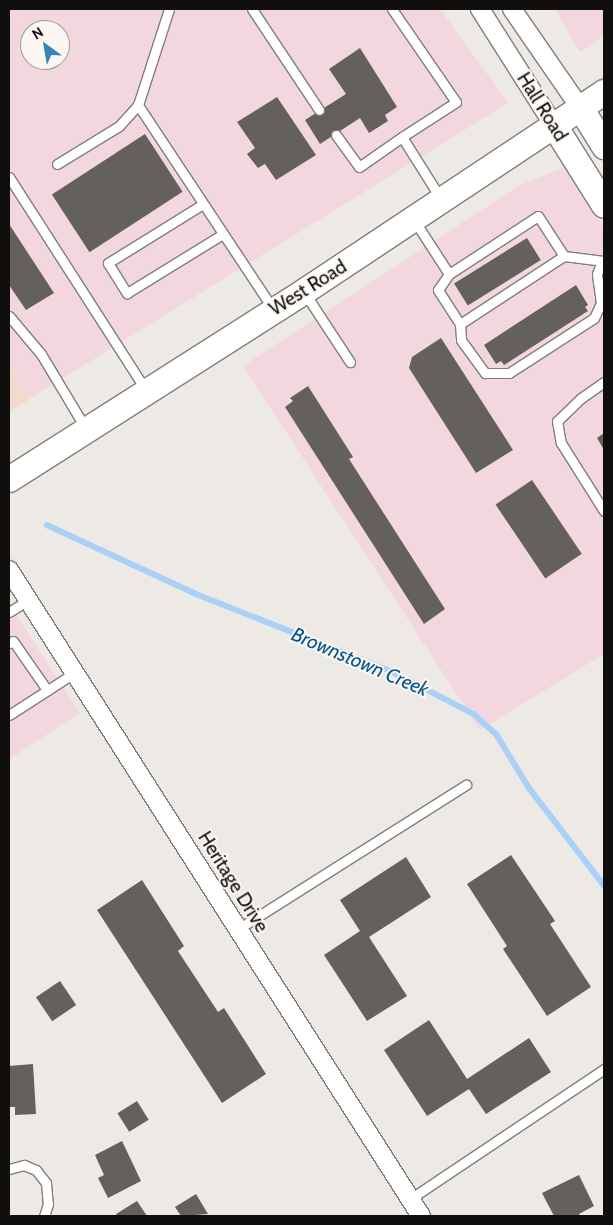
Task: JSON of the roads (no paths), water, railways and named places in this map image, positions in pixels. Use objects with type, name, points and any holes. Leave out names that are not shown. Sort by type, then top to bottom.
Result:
[{"type":"main road","name":"West Road","points":[[9,479],[442,202],[555,128],[604,92]]},
{"type":"main road","name":"Hall Road","points":[[581,109],[604,146]]},
{"type":"main road","name":"Hall Road","points":[[555,128],[604,205]]},
{"type":"street","name":"Hall Road","points":[[480,9],[555,128]]},
{"type":"street","name":"Hall Road","points":[[512,9],[581,109]]},
{"type":"street","name":"Heritage Drive","points":[[9,570],[421,1216]]},
{"type":"lane","points":[[57,164],[118,126],[138,106],[169,9]]},
{"type":"lane","points":[[252,9],[319,110]]},
{"type":"lane","points":[[336,135],[358,168],[456,102],[392,9]]},
{"type":"lane","points":[[138,106],[274,310]]},
{"type":"lane","points":[[402,137],[442,202]]},
{"type":"lane","points":[[9,177],[146,390]]},
{"type":"lane","points":[[203,204],[108,263],[127,293],[223,234]]},
{"type":"lane","points":[[460,324],[564,256],[603,262],[596,274],[600,303],[594,318],[508,374],[485,373],[461,340],[460,324],[438,290],[449,274],[538,216],[564,256]]},
{"type":"lane","points":[[413,220],[449,274]]},
{"type":"lane","points":[[304,291],[350,362]]},
{"type":"lane","points":[[9,316],[41,354],[86,429]]},
{"type":"lane","points":[[604,382],[581,398],[557,421],[561,442],[604,511]]},
{"type":"lane","points":[[9,612],[28,600]]},
{"type":"lane","points":[[10,639],[46,690]]},
{"type":"lane","points":[[9,715],[74,673]]},
{"type":"lane","points":[[238,929],[466,784]]},
{"type":"lane","points":[[410,1199],[604,1069]]},
{"type":"lane","points":[[9,1169],[24,1165],[36,1170],[46,1183],[48,1204],[44,1216]]},
{"type":"waterway","name":"Brownstown Creek","points":[[47,525],[196,594],[393,672],[474,714],[497,735],[530,789],[604,885]]}]
